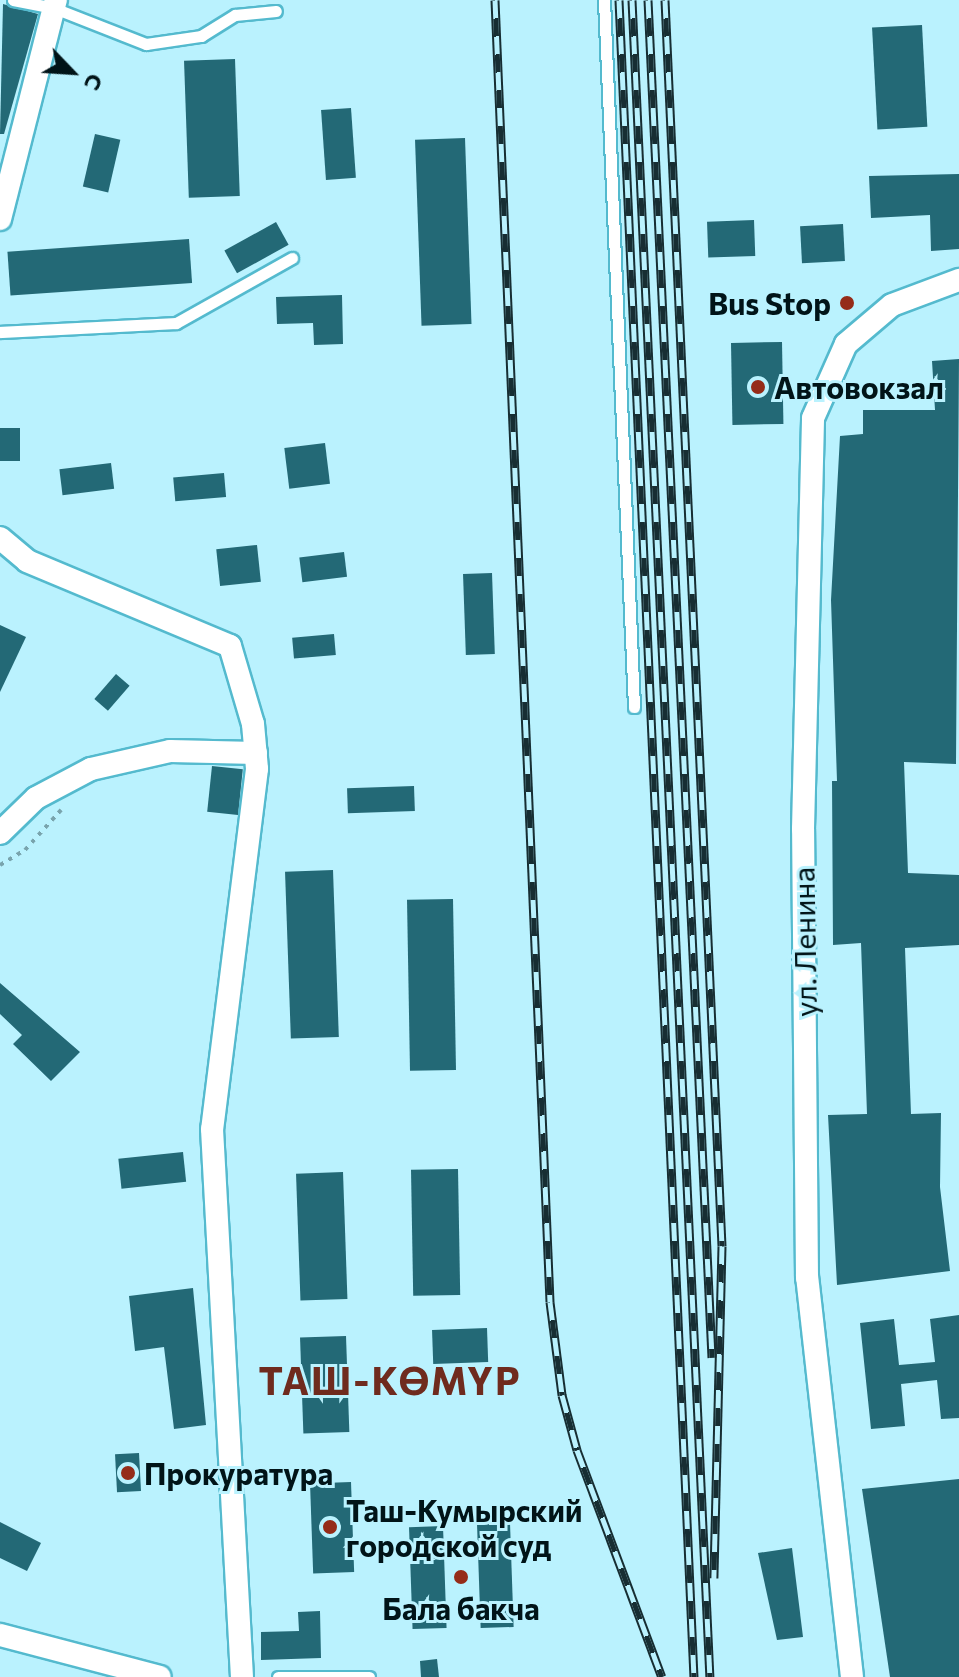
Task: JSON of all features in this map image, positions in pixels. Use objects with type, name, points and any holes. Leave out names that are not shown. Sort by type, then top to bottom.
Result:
[{"type":"street","points":[[0,219],[55,4]]},
{"type":"street","name":"ул. Ленина","points":[[852,1677],[807,1278],[803,829],[813,418],[846,344],[892,305],[959,280]]},
{"type":"street","points":[[0,538],[27,561],[230,646],[253,724],[256,753],[212,1129],[242,1677]]},
{"type":"street","points":[[0,833],[36,798],[91,769],[170,751],[256,753]]},
{"type":"street","points":[[0,1635],[160,1677]]},
{"type":"lane","points":[[13,0],[55,4],[146,44],[201,36],[235,15],[276,11]]},
{"type":"lane","points":[[604,0],[634,707]]},
{"type":"lane","points":[[0,332],[176,323],[292,258]]},
{"type":"lane","points":[[278,1677],[369,1677]]},
{"type":"path","points":[[0,865],[25,850],[67,802]]},
{"type":"building","points":[[3,4],[38,14],[4,134],[0,134]]},
{"type":"building","points":[[922,25],[927,127],[877,129],[872,28]]},
{"type":"building","points":[[235,59],[240,196],[189,198],[184,61]]},
{"type":"building","points":[[351,108],[356,178],[326,180],[321,110]]},
{"type":"building","points":[[95,134],[120,140],[108,192],[83,187]]},
{"type":"building","points":[[465,138],[471,324],[422,326],[415,140]]},
{"type":"building","points":[[959,174],[959,249],[931,251],[930,215],[871,218],[869,176]]},
{"type":"building","points":[[754,220],[755,256],[708,258],[707,222]]},
{"type":"building","points":[[276,222],[289,245],[237,273],[224,251]]},
{"type":"building","points":[[843,224],[845,261],[802,263],[800,226]]},
{"type":"building","points":[[189,239],[192,283],[11,296],[7,252]]},
{"type":"building","points":[[342,295],[343,344],[314,345],[313,323],[277,324],[276,297]]},
{"type":"building","name":"Автовокзал","points":[[782,342],[783,424],[732,425],[731,343]]},
{"type":"building","points":[[959,359],[956,764],[904,762],[908,873],[959,875],[959,945],[905,948],[911,1114],[941,1113],[940,1187],[950,1271],[837,1285],[828,1115],[867,1114],[861,943],[833,945],[832,781],[837,781],[831,600],[840,436],[863,434],[863,410],[935,410],[932,361]]},
{"type":"building","points":[[0,428],[20,428],[20,461],[0,461]]},
{"type":"building","points":[[325,443],[330,484],[289,489],[284,448]]},
{"type":"building","points":[[111,463],[114,489],[63,495],[59,469]]},
{"type":"building","points":[[224,473],[226,497],[175,501],[173,477]]},
{"type":"building","points":[[257,545],[261,582],[220,586],[216,549]]},
{"type":"building","points":[[344,552],[347,577],[302,582],[299,557]]},
{"type":"building","points":[[492,573],[495,654],[466,655],[463,574]]},
{"type":"building","points":[[0,625],[26,637],[0,692]]},
{"type":"building","points":[[334,634],[336,655],[294,659],[292,638]]},
{"type":"building","points":[[116,674],[130,686],[108,711],[94,699]]},
{"type":"building","points":[[212,766],[243,769],[238,815],[207,812]]},
{"type":"building","points":[[414,786],[415,811],[348,813],[347,788]]},
{"type":"building","points":[[333,870],[339,1037],[291,1039],[285,872]]},
{"type":"building","points":[[453,899],[456,1070],[410,1071],[407,900]]},
{"type":"building","points":[[0,983],[80,1052],[51,1081],[13,1044],[22,1035],[0,1014]]},
{"type":"building","points":[[183,1152],[186,1182],[121,1189],[118,1159]]},
{"type":"building","points":[[458,1169],[460,1295],[413,1296],[411,1170]]},
{"type":"building","points":[[343,1172],[347,1299],[300,1301],[296,1174]]},
{"type":"building","points":[[193,1288],[206,1425],[174,1429],[164,1347],[135,1351],[129,1296]]},
{"type":"building","points":[[959,1315],[959,1418],[941,1419],[937,1380],[901,1384],[905,1426],[871,1429],[860,1323],[894,1319],[899,1365],[935,1362],[930,1319]]},
{"type":"building","points":[[487,1328],[488,1362],[433,1364],[432,1330]]},
{"type":"building","points":[[346,1336],[349,1432],[303,1434],[300,1338]]},
{"type":"building","name":"Прокуратура","points":[[139,1453],[141,1491],[117,1492],[115,1454]]},
{"type":"building","points":[[959,1479],[959,1677],[890,1677],[862,1489]]},
{"type":"building","points":[[351,1482],[354,1572],[313,1573],[310,1483]]},
{"type":"building","points":[[0,1522],[41,1543],[27,1571],[0,1558]]},
{"type":"building","points":[[510,1523],[514,1627],[481,1628],[477,1524]]},
{"type":"building","points":[[443,1526],[447,1628],[413,1629],[409,1527]]},
{"type":"building","points":[[792,1548],[803,1637],[777,1640],[758,1553]]},
{"type":"building","points":[[320,1611],[321,1658],[261,1660],[261,1632],[299,1631],[298,1612]]},
{"type":"building","points":[[437,1659],[439,1677],[421,1677],[420,1661]]},
{"type":"railway","points":[[495,0],[550,1302],[562,1395],[577,1450],[662,1677]]},
{"type":"railway","points":[[619,0],[694,1677]]},
{"type":"railway","points":[[632,0],[710,1677]]},
{"type":"railway","points":[[648,0],[712,1357]]},
{"type":"railway","points":[[665,0],[722,1246],[714,1578]]},
{"type":"place","name":"Bus Stop","points":[[847,303]]},
{"type":"place","name":"Автовокзал","points":[[758,387]]},
{"type":"place","name":"Прокуратура","points":[[128,1473]]},
{"type":"place","name":"Таш-Кумырский городской суд","points":[[330,1527]]},
{"type":"place","name":"Бала бакча","points":[[461,1577]]},
{"type":"district","name":"ТАШ-КӨМҮР","points":[[390,1380]]}]
